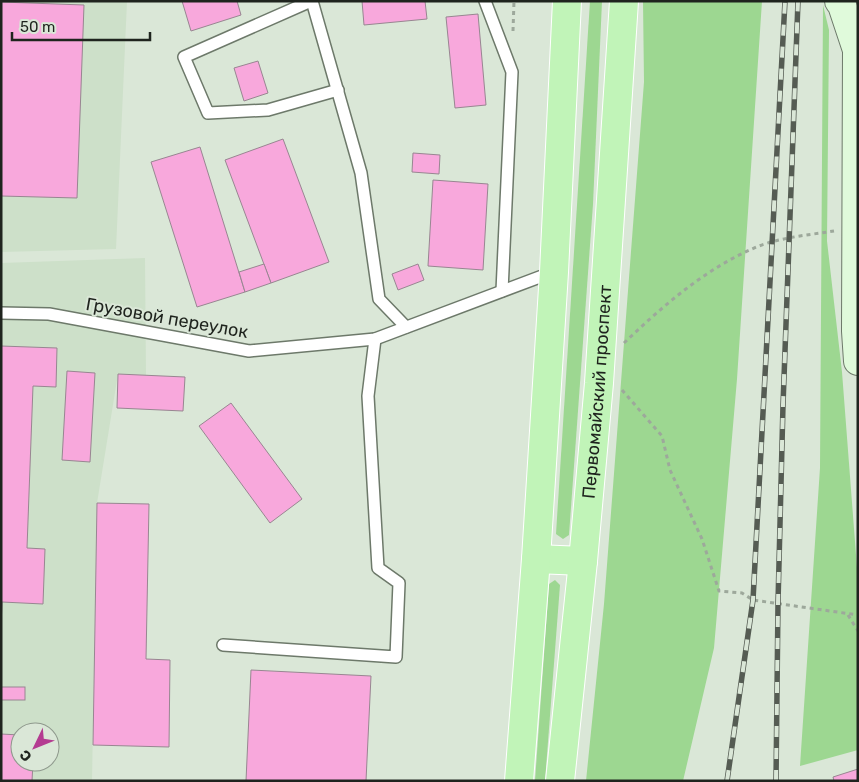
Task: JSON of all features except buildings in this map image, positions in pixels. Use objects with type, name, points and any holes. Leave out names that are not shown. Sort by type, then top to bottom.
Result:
[{"type":"main road","points":[[519,781],[536,559],[554,272],[567,1]]},
{"type":"main road","name":"Первомайский проспект","points":[[560,781],[599,382],[624,1]]},
{"type":"main road","points":[[838,1],[842,5],[857,50],[856,331],[858,361]]},
{"type":"main road","points":[[536,559],[583,561]]},
{"type":"lane","points":[[338,90],[268,110],[208,113],[184,57],[311,1],[338,90],[361,173],[380,299],[406,327]]},
{"type":"lane","points":[[485,1],[512,72],[502,291]]},
{"type":"lane","name":"Грузовой переулок","points":[[1,313],[49,314],[249,351],[375,339],[554,272]]},
{"type":"lane","points":[[223,645],[396,657],[399,583],[378,568],[368,396],[375,339]]},
{"type":"path","points":[[622,352],[623,343],[644,324],[690,285],[724,264],[759,246],[857,218]]},
{"type":"path","points":[[618,385],[662,436],[670,470],[702,539],[719,591],[742,593],[753,600],[858,616]]},
{"type":"path","points":[[847,614],[858,631]]},
{"type":"shaded area","points":[[1,1],[127,1],[116,249],[1,252]]},
{"type":"shaded area","points":[[145,258],[146,375],[118,374],[97,503],[92,781],[1,781],[1,263]]},
{"type":"green space","points":[[590,1],[602,1],[593,204],[569,535],[563,539],[556,534]]},
{"type":"green space","points":[[643,1],[762,1],[737,379],[714,648],[683,781],[586,781],[604,604],[644,82]]},
{"type":"green space","points":[[823,5],[829,30],[827,241],[842,372],[858,581],[858,750],[800,766],[820,468]]},
{"type":"green space","points":[[555,580],[560,585],[545,781],[535,781],[549,584]]},
{"type":"railway","points":[[727,781],[753,600],[785,1]]},
{"type":"railway","points":[[776,781],[783,405],[798,1]]}]
